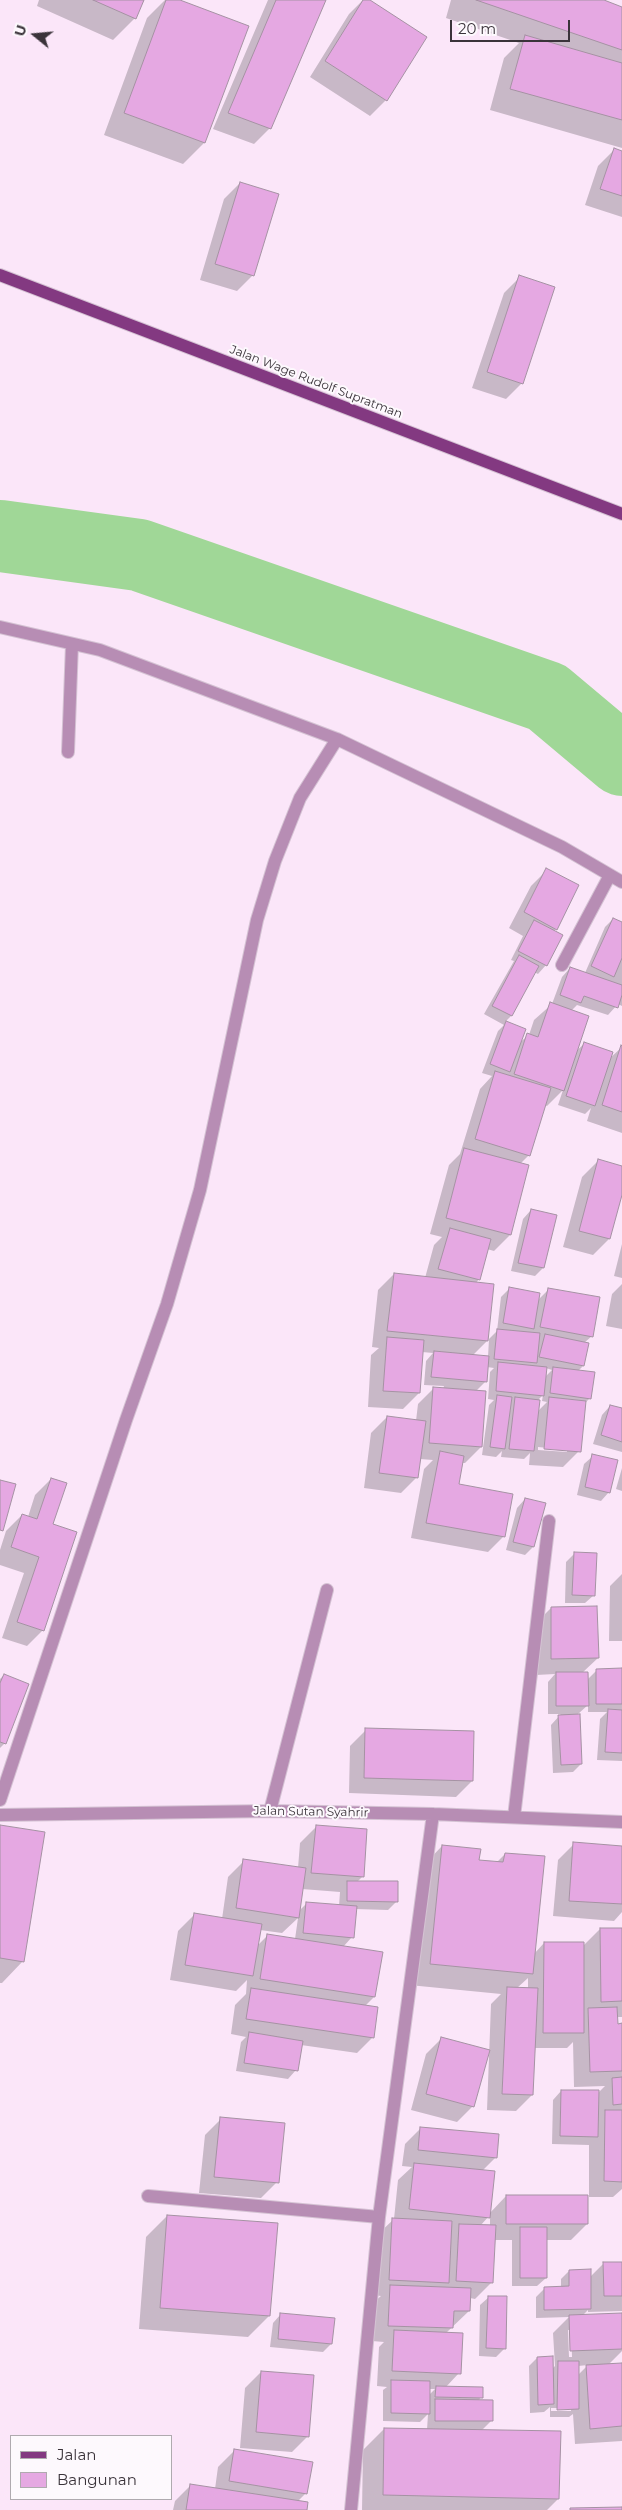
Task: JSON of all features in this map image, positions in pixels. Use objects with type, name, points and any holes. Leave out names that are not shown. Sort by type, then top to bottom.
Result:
[{"type":"main road","name":"Jalan Wage Rudolf Supratman","points":[[0,275],[622,514]]},
{"type":"street","points":[[0,627],[100,650],[336,739],[562,847],[622,882]]},
{"type":"street","points":[[68,752],[72,644]]},
{"type":"street","points":[[0,1800],[167,1304],[200,1190],[257,920],[275,861],[300,798],[336,739]]},
{"type":"street","points":[[562,965],[610,875]]},
{"type":"street","points":[[514,1817],[549,1521]]},
{"type":"street","points":[[270,1811],[327,1590]]},
{"type":"street","name":"Jalan Sutan Syahrir","points":[[0,1815],[270,1811],[433,1814],[622,1822]]},
{"type":"street","points":[[351,2510],[380,2217],[433,1814]]},
{"type":"street","points":[[148,2196],[380,2217]]},
{"type":"building","points":[[93,0],[144,0],[136,19]]},
{"type":"building","points":[[166,0],[180,0],[249,26],[205,143],[124,113]]},
{"type":"building","points":[[276,0],[326,0],[271,129],[228,113]]},
{"type":"building","points":[[363,0],[370,0],[427,37],[387,101],[325,61]]},
{"type":"building","points":[[476,0],[604,0],[622,7],[622,50]]},
{"type":"building","points":[[525,35],[622,63],[622,120],[510,89]]},
{"type":"building","points":[[614,148],[622,151],[622,196],[600,189]]},
{"type":"building","points":[[240,182],[279,194],[254,276],[215,264]]},
{"type":"building","points":[[519,275],[555,287],[523,384],[487,372]]},
{"type":"building","points":[[546,868],[579,885],[557,930],[524,912]]},
{"type":"building","points":[[613,918],[622,922],[622,958],[614,977],[591,966]]},
{"type":"building","points":[[534,920],[563,935],[547,966],[518,951]]},
{"type":"building","points":[[519,955],[539,966],[512,1016],[492,1006]]},
{"type":"building","points":[[570,967],[622,985],[622,995],[618,1008],[584,996],[581,1003],[560,995]]},
{"type":"building","points":[[550,1002],[589,1016],[564,1091],[514,1074],[527,1033],[538,1037]]},
{"type":"building","points":[[506,1021],[526,1029],[510,1072],[490,1064]]},
{"type":"building","points":[[584,1042],[613,1052],[595,1106],[566,1096]]},
{"type":"building","points":[[622,1046],[622,1112],[602,1105]]},
{"type":"building","points":[[495,1071],[551,1088],[530,1156],[475,1139]]},
{"type":"building","points":[[464,1148],[529,1165],[511,1235],[446,1218]]},
{"type":"building","points":[[598,1159],[622,1166],[622,1195],[610,1239],[579,1231]]},
{"type":"building","points":[[531,1209],[557,1215],[544,1268],[518,1263]]},
{"type":"building","points":[[450,1228],[491,1239],[480,1280],[438,1269]]},
{"type":"building","points":[[394,1273],[494,1284],[488,1341],[387,1331]]},
{"type":"building","points":[[509,1287],[540,1293],[534,1329],[503,1323]]},
{"type":"building","points":[[548,1288],[600,1297],[593,1337],[540,1327]]},
{"type":"building","points":[[497,1329],[540,1333],[537,1363],[494,1359]]},
{"type":"building","points":[[545,1334],[589,1343],[584,1366],[539,1357]]},
{"type":"building","points":[[387,1337],[424,1340],[420,1393],[383,1391]]},
{"type":"building","points":[[434,1351],[489,1356],[487,1382],[431,1377]]},
{"type":"building","points":[[498,1362],[547,1367],[544,1396],[496,1391]]},
{"type":"building","points":[[553,1367],[595,1372],[591,1399],[550,1393]]},
{"type":"building","points":[[433,1387],[486,1391],[482,1447],[429,1443]]},
{"type":"building","points":[[497,1395],[512,1397],[505,1449],[490,1447]]},
{"type":"building","points":[[515,1397],[540,1400],[534,1451],[509,1449]]},
{"type":"building","points":[[549,1397],[586,1401],[581,1452],[544,1449]]},
{"type":"building","points":[[610,1405],[622,1408],[622,1442],[601,1435]]},
{"type":"building","points":[[387,1416],[426,1421],[418,1478],[379,1473]]},
{"type":"building","points":[[440,1451],[464,1456],[459,1484],[513,1494],[505,1537],[426,1523]]},
{"type":"building","points":[[592,1454],[618,1460],[610,1493],[585,1487]]},
{"type":"building","points":[[51,1478],[67,1483],[53,1524],[77,1532],[44,1631],[17,1622],[39,1557],[11,1547],[22,1514],[37,1519]]},
{"type":"building","points":[[0,1480],[16,1484],[3,1531],[0,1530]]},
{"type":"building","points":[[525,1498],[546,1503],[534,1547],[513,1542]]},
{"type":"building","points":[[574,1552],[597,1553],[595,1596],[572,1595]]},
{"type":"building","points":[[597,1606],[599,1658],[551,1659],[551,1607]]},
{"type":"building","points":[[622,1668],[622,1704],[596,1704],[596,1669]]},
{"type":"building","points":[[556,1672],[588,1672],[589,1706],[556,1706]]},
{"type":"building","points":[[4,1674],[29,1684],[6,1744],[0,1742],[0,1683]]},
{"type":"building","points":[[608,1709],[622,1710],[622,1753],[605,1752]]},
{"type":"building","points":[[580,1714],[582,1764],[561,1765],[558,1715]]},
{"type":"building","points":[[365,1728],[474,1731],[473,1781],[364,1778]]},
{"type":"building","points":[[0,1825],[45,1832],[24,1962],[0,1958]]},
{"type":"building","points":[[316,1825],[367,1829],[364,1877],[311,1873]]},
{"type":"building","points":[[573,1842],[622,1846],[622,1904],[569,1901]]},
{"type":"building","points":[[442,1845],[481,1849],[479,1860],[503,1862],[505,1853],[545,1856],[533,1974],[430,1964]]},
{"type":"building","points":[[243,1859],[306,1868],[299,1918],[236,1908]]},
{"type":"building","points":[[347,1881],[398,1881],[398,1902],[347,1901]]},
{"type":"building","points":[[306,1902],[357,1906],[354,1938],[303,1933]]},
{"type":"building","points":[[194,1913],[262,1924],[253,1976],[185,1965]]},
{"type":"building","points":[[600,1928],[622,1928],[622,2001],[601,2002]]},
{"type":"building","points":[[267,1934],[383,1952],[375,1997],[260,1979]]},
{"type":"building","points":[[544,1942],[584,1942],[584,2033],[543,2033]]},
{"type":"building","points":[[507,1987],[538,1988],[533,2095],[502,2094]]},
{"type":"building","points":[[251,1988],[378,2007],[374,2038],[246,2019]]},
{"type":"building","points":[[617,2007],[618,2024],[622,2023],[622,2071],[590,2072],[588,2008]]},
{"type":"building","points":[[249,2032],[303,2041],[298,2071],[244,2063]]},
{"type":"building","points":[[441,2037],[490,2050],[474,2107],[426,2094]]},
{"type":"building","points":[[622,2077],[622,2104],[613,2105],[612,2078]]},
{"type":"building","points":[[561,2090],[599,2090],[598,2137],[560,2136]]},
{"type":"building","points":[[605,2110],[622,2110],[622,2182],[604,2181]]},
{"type":"building","points":[[220,2117],[285,2123],[279,2183],[214,2177]]},
{"type":"building","points":[[420,2127],[499,2134],[497,2158],[418,2150]]},
{"type":"building","points":[[414,2163],[495,2171],[490,2218],[409,2209]]},
{"type":"building","points":[[506,2195],[588,2195],[588,2224],[506,2224]]},
{"type":"building","points":[[167,2215],[278,2223],[270,2316],[160,2308]]},
{"type":"building","points":[[392,2218],[452,2221],[449,2283],[389,2280]]},
{"type":"building","points":[[459,2224],[496,2225],[493,2283],[456,2281]]},
{"type":"building","points":[[520,2227],[547,2227],[547,2278],[520,2278]]},
{"type":"building","points":[[603,2262],[622,2262],[622,2296],[604,2296]]},
{"type":"building","points":[[591,2269],[591,2309],[544,2310],[544,2287],[569,2286],[569,2270]]},
{"type":"building","points":[[390,2285],[471,2288],[470,2311],[454,2311],[453,2328],[388,2326]]},
{"type":"building","points":[[488,2296],[507,2296],[506,2349],[486,2348]]},
{"type":"building","points":[[280,2313],[335,2318],[332,2344],[278,2339]]},
{"type":"building","points":[[622,2313],[622,2349],[570,2351],[569,2315]]},
{"type":"building","points":[[394,2330],[463,2333],[461,2374],[392,2371]]},
{"type":"building","points":[[553,2356],[554,2404],[538,2405],[537,2357]]},
{"type":"building","points":[[558,2361],[579,2361],[579,2409],[557,2410]]},
{"type":"building","points":[[622,2363],[622,2426],[590,2429],[586,2365]]},
{"type":"building","points":[[261,2371],[314,2375],[309,2437],[256,2432]]},
{"type":"building","points":[[391,2380],[430,2381],[430,2414],[391,2413]]},
{"type":"building","points":[[436,2386],[483,2387],[483,2398],[435,2397]]},
{"type":"building","points":[[435,2399],[493,2400],[493,2421],[435,2421]]},
{"type":"building","points":[[384,2428],[561,2431],[559,2499],[383,2495]]},
{"type":"building","points":[[234,2449],[313,2462],[307,2494],[229,2481]]},
{"type":"building","points":[[190,2484],[308,2502],[307,2510],[186,2510]]},
{"type":"building","points":[[622,2507],[622,2510],[570,2510],[570,2508]]},
{"type":"waterway","points":[[0,536],[139,555],[547,697],[622,760]]}]
